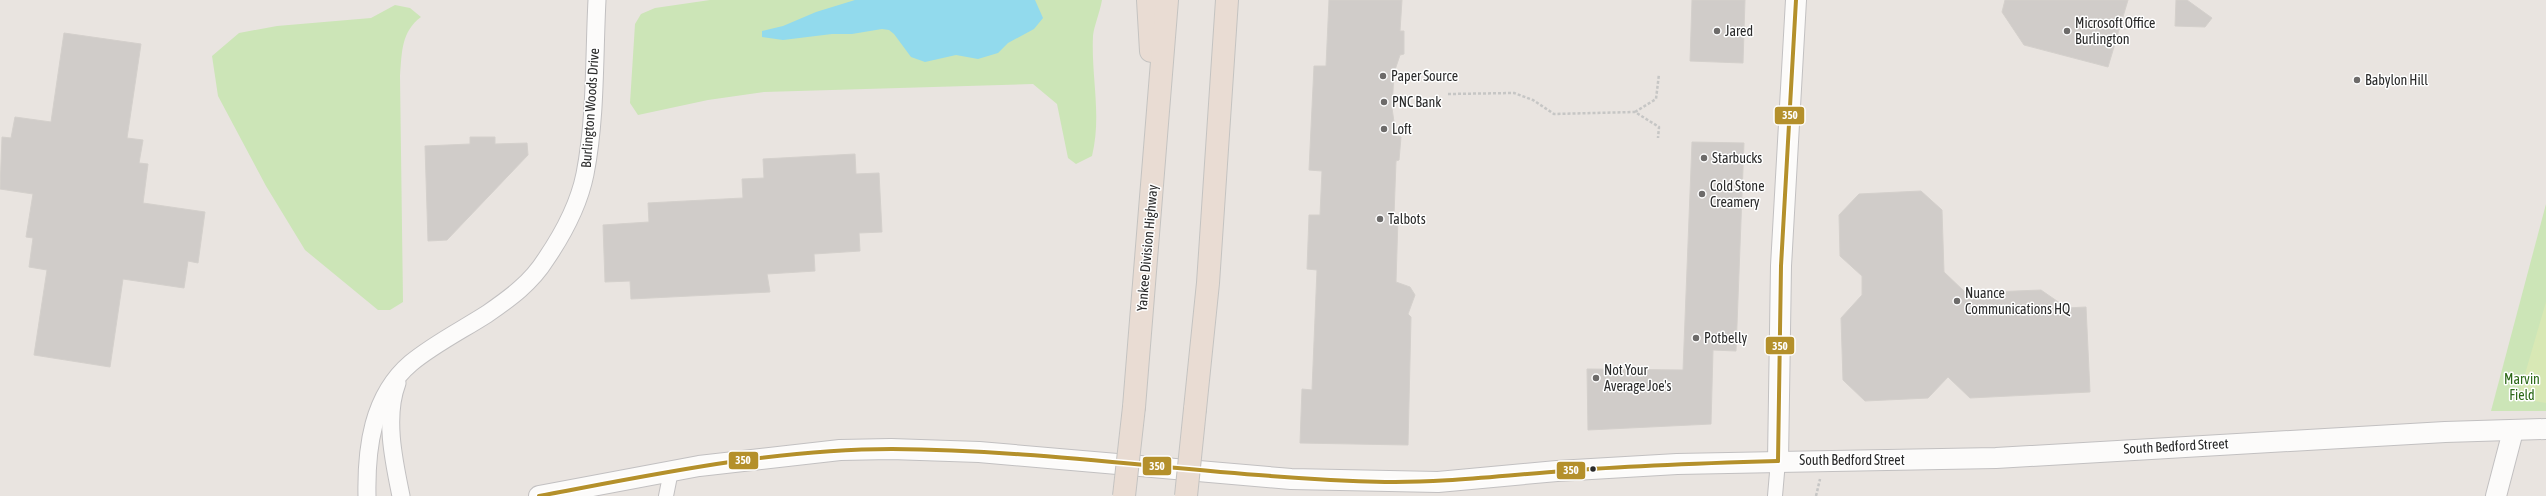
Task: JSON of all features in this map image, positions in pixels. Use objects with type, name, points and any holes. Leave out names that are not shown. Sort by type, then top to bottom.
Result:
[{"type":"highway","points":[[1148,0],[1155,147]]},
{"type":"highway","name":"Yankee Division Highway","points":[[1124,496],[1134,407],[1167,0]]},
{"type":"highway","points":[[1186,496],[1208,283],[1227,0]]},
{"type":"main road","points":[[1778,461],[1780,266],[1796,0]]},
{"type":"main road","name":"South Bedford Street","points":[[539,496],[742,459],[801,453],[891,449],[979,452],[1291,479],[1400,482],[1446,481],[1632,466],[1778,461],[1996,458],[2445,432],[2546,429]]},
{"type":"main road","points":[[2496,496],[2514,431]]},
{"type":"street","name":"Burlington Woods Drive","points":[[367,496],[370,444],[375,419],[390,388],[410,364],[523,288],[546,260],[563,230],[584,175],[590,136],[597,0]]},
{"type":"street","name":"Burlington Woods Drive","points":[[400,376],[396,388],[392,424],[400,496]]},
{"type":"street","points":[[1775,496],[1778,461]]},
{"type":"street","points":[[666,496],[671,471]]},
{"type":"path","points":[[1448,94],[1514,93],[1534,100],[1554,114],[1635,112],[1656,98],[1659,74]]},
{"type":"path","points":[[1635,112],[1658,127],[1658,138]]},
{"type":"green space","points":[[710,0],[1102,0],[1093,36],[1096,126],[1092,156],[1076,164],[1068,158],[1057,104],[1033,84],[764,92],[708,100],[638,115],[630,103],[635,24],[641,14],[655,8]]},
{"type":"green space","points":[[395,5],[410,8],[421,17],[414,23],[406,36],[402,51],[400,76],[403,302],[390,310],[378,310],[305,250],[266,186],[218,96],[212,56],[239,33],[277,26],[371,18]]},
{"type":"green space","name":"Marvin Field","points":[[2546,204],[2546,411],[2491,411]]},
{"type":"green space","points":[[2546,302],[2546,403],[2518,398]]},
{"type":"water","points":[[855,0],[1035,0],[1043,18],[1034,29],[1008,43],[998,53],[978,59],[956,55],[925,62],[911,57],[894,34],[889,30],[882,29],[852,34],[832,34],[783,40],[762,37],[762,31],[783,26],[816,12]]},
{"type":"building","points":[[1329,0],[1402,0],[1400,31],[1404,31],[1404,54],[1400,55],[1394,73],[1392,108],[1396,136],[1401,137],[1399,160],[1396,161],[1394,215],[1398,218],[1396,282],[1410,287],[1415,295],[1408,314],[1411,317],[1408,445],[1300,443],[1302,389],[1312,390],[1317,270],[1307,269],[1309,215],[1320,215],[1322,171],[1309,170],[1314,66],[1326,66]]},
{"type":"building","name":"Jared","points":[[1692,0],[1745,0],[1743,63],[1690,61]]},
{"type":"building","name":"Microsoft Office Burlington","points":[[2005,0],[2128,0],[2108,67],[2024,45],[2002,12]]},
{"type":"building","points":[[2176,0],[2187,0],[2212,18],[2205,27],[2175,26]]},
{"type":"building","points":[[64,33],[141,44],[127,138],[143,140],[139,163],[148,164],[143,203],[205,212],[198,263],[188,261],[184,288],[123,279],[110,367],[34,355],[47,270],[29,267],[33,238],[26,237],[33,194],[0,189],[2,137],[11,138],[15,117],[51,122]]},
{"type":"building","points":[[470,137],[495,137],[495,144],[527,143],[528,155],[447,240],[428,241],[425,146],[470,144]]},
{"type":"building","points":[[1692,142],[1744,143],[1736,351],[1713,350],[1711,424],[1588,430],[1587,369],[1683,370]]},
{"type":"building","points":[[855,154],[856,174],[879,173],[882,232],[859,233],[860,251],[814,254],[815,271],[767,274],[770,292],[631,299],[630,281],[605,282],[603,225],[649,222],[648,203],[743,198],[742,179],[764,178],[763,159]]},
{"type":"building","name":"Nuance Communications HQ","points":[[1921,191],[1942,210],[1944,272],[1966,293],[2041,290],[2067,308],[2086,307],[2090,392],[1970,398],[1948,377],[1928,398],[1865,401],[1843,380],[1841,318],[1862,295],[1862,276],[1840,256],[1839,215],[1859,194]]},
{"type":"transit line","name":"350","points":[[1778,461],[1781,266],[1796,0]]},
{"type":"transit line","name":"350","points":[[539,496],[715,464],[803,453],[847,450],[892,449],[1015,454],[1262,475],[1385,482],[1453,480],[1592,469],[1698,463],[1778,461]]},
{"type":"place","name":"Jared","points":[[1717,31]]},
{"type":"place","name":"Microsoft Office Burlington","points":[[2067,31]]},
{"type":"place","name":"Paper Source","points":[[1383,76]]},
{"type":"place","name":"Babylon Hill","points":[[2357,80]]},
{"type":"place","name":"PNC Bank","points":[[1384,102]]},
{"type":"place","name":"Loft","points":[[1384,129]]},
{"type":"place","name":"Starbucks","points":[[1704,158]]},
{"type":"place","name":"Cold Stone Creamery","points":[[1702,194]]},
{"type":"place","name":"Talbots","points":[[1380,219]]},
{"type":"place","name":"Nuance Communications HQ","points":[[1957,301]]},
{"type":"place","name":"Potbelly","points":[[1696,338]]},
{"type":"place","name":"Not Your Average Joe's","points":[[1596,378]]}]
